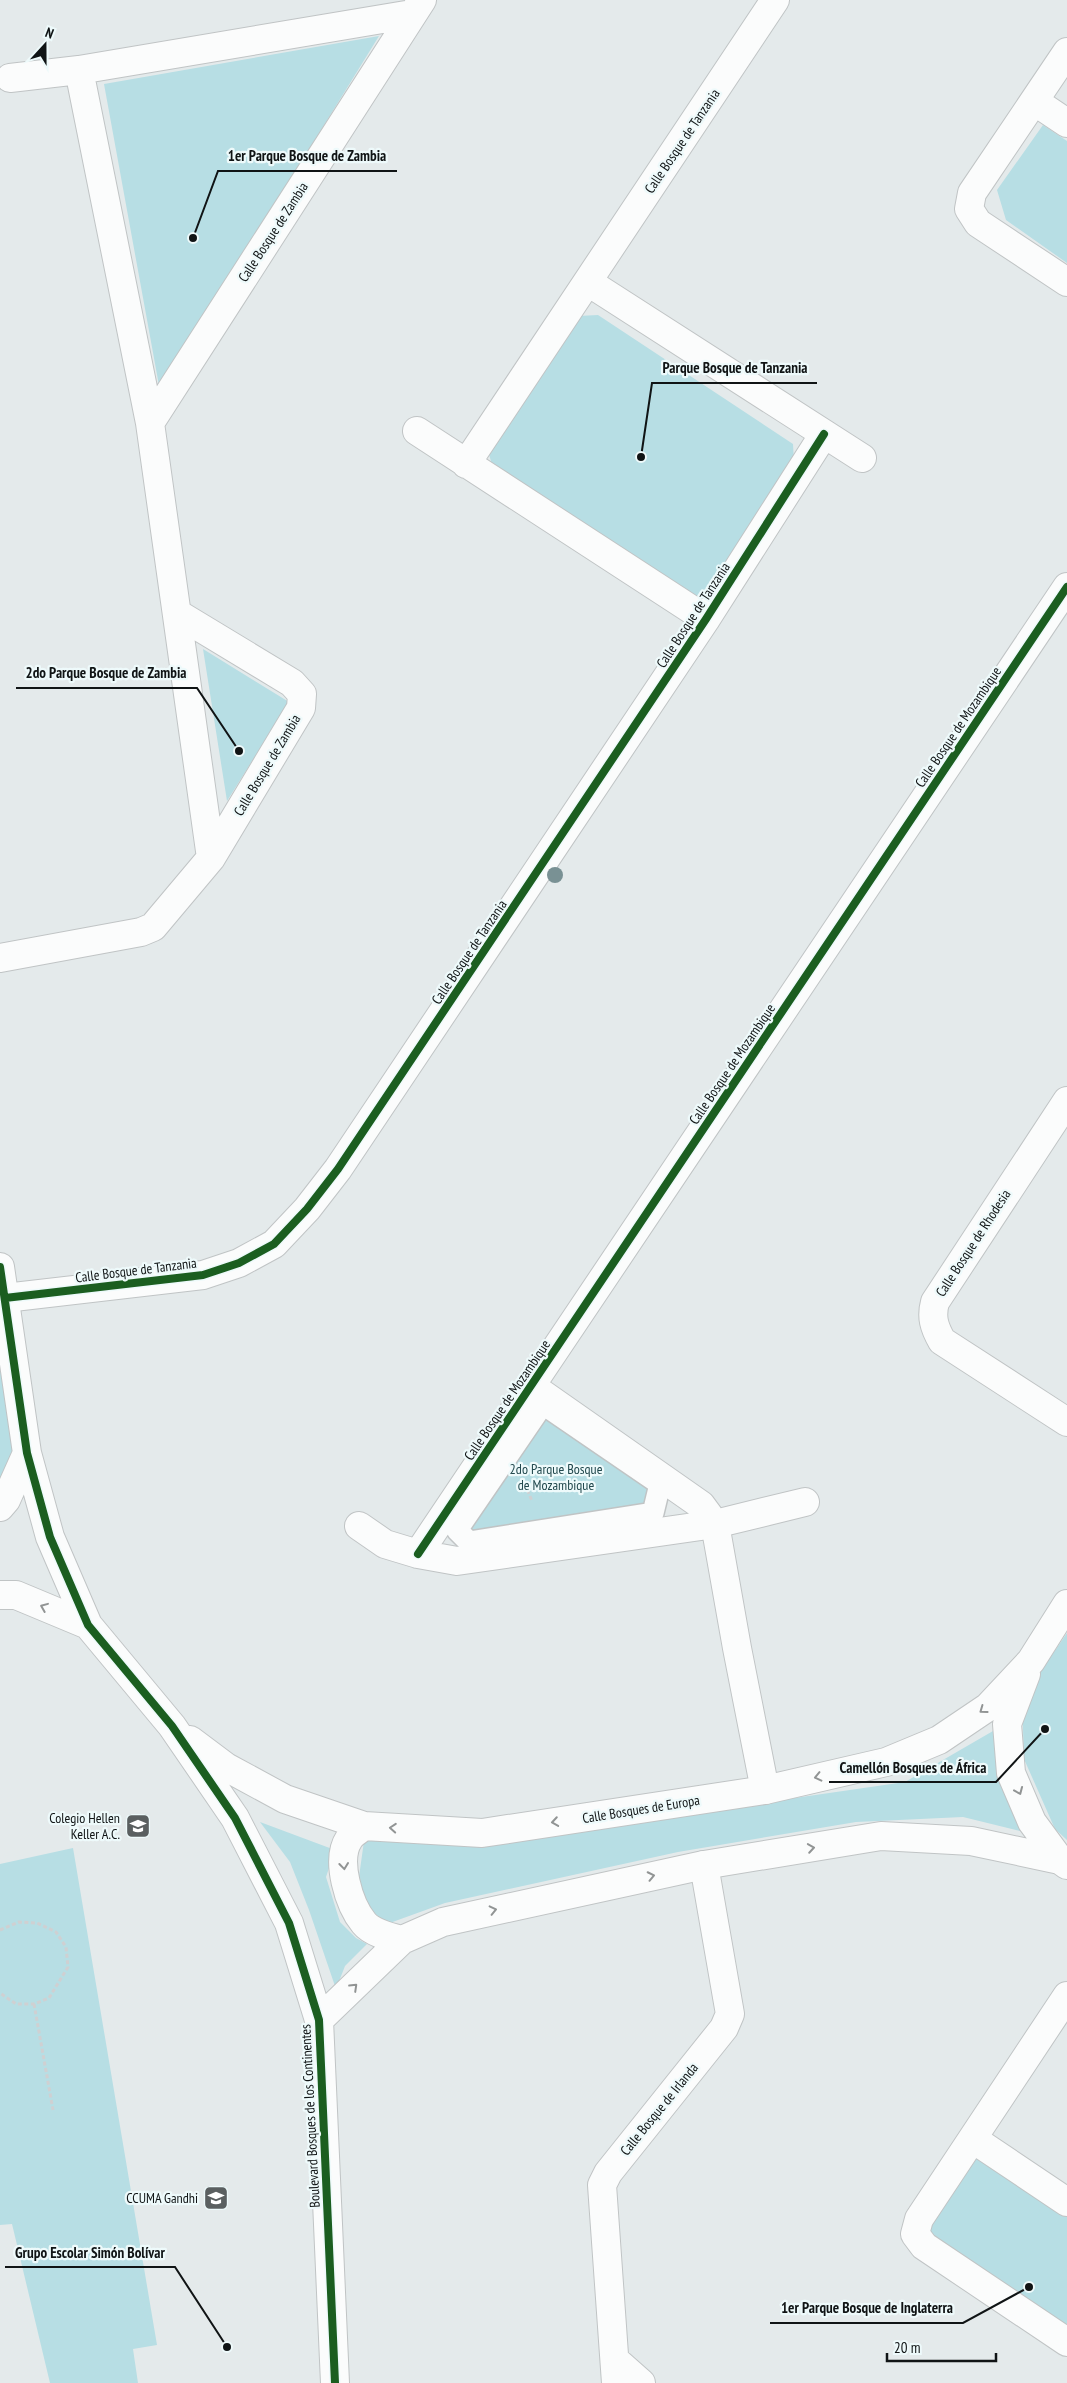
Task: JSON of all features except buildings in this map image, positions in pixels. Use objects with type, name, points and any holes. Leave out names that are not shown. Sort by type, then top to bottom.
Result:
[{"type":"street","name":"Calle Bosque de Tanzania","points":[[466,464],[775,0]]},
{"type":"street","name":"Calle Bosque de Zambia","points":[[10,78],[79,70],[417,7]]},
{"type":"street","name":"Calle Bosque de Zambia","points":[[150,423],[417,7]]},
{"type":"street","points":[[1067,52],[972,193],[969,209],[978,223],[1067,282]]},
{"type":"street","points":[[79,70],[150,423],[211,858]]},
{"type":"street","points":[[1034,101],[1067,123]]},
{"type":"street","points":[[588,282],[862,458]]},
{"type":"street","name":"Calle Bosque de Tanzania","points":[[417,431],[706,619]]},
{"type":"street","name":"Calle Bosque de Tanzania","points":[[5,1298],[203,1275],[239,1263],[274,1244],[307,1209],[338,1169],[706,619],[824,434]]},
{"type":"street","name":"Calle Bosque de Mozambique","points":[[418,1554],[1067,587]]},
{"type":"street","name":"Calle Bosque de Zambia","points":[[0,958],[147,930],[157,923],[211,858],[302,708],[302,694],[292,682],[178,614]]},
{"type":"street","name":"Calle Bosque de Rhodesia","points":[[1067,1101],[935,1302],[932,1312],[933,1322],[942,1341],[1067,1422]]},
{"type":"street","name":"Boulevard Bosques de los Continentes","points":[[0,1267],[27,1454],[50,1537],[88,1625],[172,1726],[235,1818],[289,1923],[319,2020],[335,2383]]},
{"type":"street","name":"Calle Bosque de Mozambique","points":[[531,1386],[701,1505],[716,1524],[737,1648],[765,1790]]},
{"type":"street","points":[[543,1404],[660,1484],[653,1513],[543,1531],[470,1542],[457,1530],[543,1404]]},
{"type":"street","points":[[0,1507],[6,1500],[27,1454]]},
{"type":"street","points":[[358,1526],[385,1544],[418,1554],[457,1561],[716,1524],[805,1502]]},
{"type":"street","points":[[0,1595],[16,1595],[88,1625]]},
{"type":"street","name":"Calle Bosques de Europa","points":[[172,1726],[226,1767],[285,1799],[364,1826],[482,1833],[765,1790],[886,1762],[940,1740],[988,1707],[1031,1661],[1067,1604]]},
{"type":"street","points":[[1031,1661],[1008,1724],[1011,1773],[1032,1822],[1064,1863]]},
{"type":"street","points":[[364,1826],[349,1838],[343,1854],[348,1896],[364,1924],[384,1936],[402,1940]]},
{"type":"street","points":[[319,2020],[402,1940],[443,1922],[704,1865],[881,1836],[972,1841],[1064,1863]]},
{"type":"street","name":"Calle Bosque de Irlanda","points":[[641,2383],[616,2372],[602,2185],[608,2173],[724,2028],[730,2014],[704,1865]]},
{"type":"street","points":[[1067,1996],[919,2219],[915,2234],[924,2246],[1067,2342]]},
{"type":"street","points":[[973,2139],[1067,2202]]},
{"type":"path","points":[[506,1456],[523,1479],[543,1531]]},
{"type":"path","points":[[0,1930],[19,1922],[37,1923],[56,1932],[66,1947],[68,1967],[49,1998],[34,2004],[16,2004],[0,1993]]},
{"type":"path","points":[[34,2004],[53,2110]]},
{"type":"green space","points":[[379,36],[160,391],[104,84]]},
{"type":"green space","points":[[1043,125],[1067,141],[1067,263],[1006,220],[997,190]]},
{"type":"green space","points":[[598,315],[793,444],[794,462],[710,592],[692,598],[493,468],[488,451],[578,316]]},
{"type":"green space","points":[[203,649],[289,702],[227,801]]},
{"type":"green space","points":[[0,1360],[15,1461],[0,1488]]},
{"type":"green space","name":"2do Parque Bosque de Mozambique","points":[[543,1404],[660,1484],[653,1513],[469,1542],[457,1530]]},
{"type":"green space","points":[[1067,1633],[1067,1840],[1055,1829],[1024,1759],[1022,1699]]},
{"type":"green space","points":[[993,1731],[1005,1796],[1024,1832],[963,1817],[856,1822],[678,1852],[445,1903],[387,1924],[366,1906],[358,1884],[364,1841],[374,1838],[478,1844],[905,1782]]},
{"type":"green space","points":[[260,1822],[335,1850],[326,1877],[340,1922],[356,1938],[367,1944],[345,1966],[336,1989],[309,1910],[290,1862]]},
{"type":"green space","points":[[73,1848],[157,2345],[133,2349],[138,2383],[50,2383],[12,2224],[0,2225],[0,1864]]},
{"type":"green space","points":[[973,2139],[1067,2202],[1067,2340],[915,2234]]},
{"type":"cycle path","points":[[5,1298],[203,1275],[239,1263],[274,1244],[307,1209],[338,1169],[706,619],[824,434]]},
{"type":"cycle path","points":[[418,1554],[1067,587]]},
{"type":"cycle path","points":[[0,1267],[27,1453],[50,1537],[88,1625],[172,1726],[235,1818],[289,1923],[319,2020],[335,2383]]},
{"type":"place","name":"1er Parque Bosque de Zambia","points":[[193,238]]},
{"type":"place","name":"Parque Bosque de Tanzania","points":[[641,457]]},
{"type":"place","name":"2do Parque Bosque de Zambia","points":[[239,751]]},
{"type":"place","name":"Camellón Bosques de África","points":[[1045,1729]]},
{"type":"place","name":"Colegio Hellen Keller A.C.","points":[[138,1826]]},
{"type":"place","name":"CCUMA Gandhi","points":[[216,2198]]},
{"type":"place","name":"1er Parque Bosque de Inglaterra","points":[[1029,2287]]},
{"type":"place","name":"Grupo Escolar Simón Bolívar","points":[[227,2347]]}]
